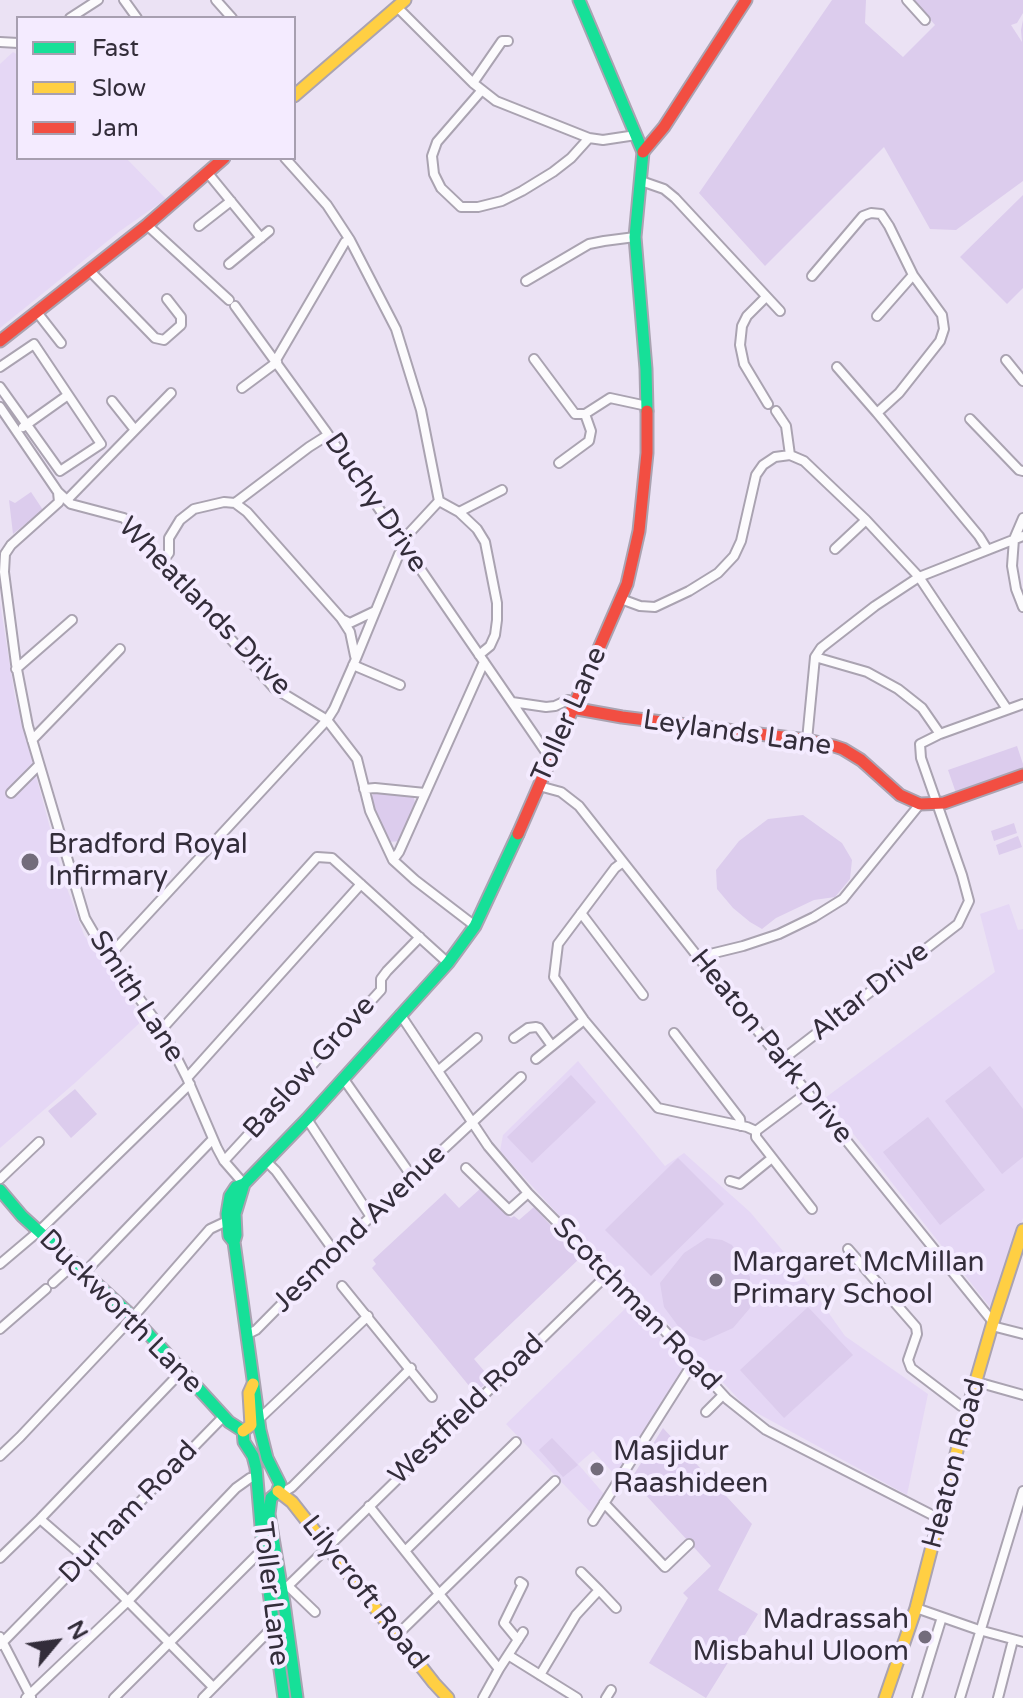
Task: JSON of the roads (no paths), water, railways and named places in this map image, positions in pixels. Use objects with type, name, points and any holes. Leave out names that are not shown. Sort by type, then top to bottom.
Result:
[{"type":"main road","points":[[579,0],[643,152],[664,127],[746,0]]},
{"type":"main road","points":[[296,93],[401,3]]},
{"type":"main road","name":"Toller Lane","points":[[284,1696],[273,1627],[269,1548],[269,1514],[279,1482],[253,1426],[249,1393],[253,1384],[231,1224],[244,1184],[448,963],[475,926],[539,786],[570,704],[621,599],[639,531],[647,453],[646,369],[635,237],[643,152]]},
{"type":"main road","points":[[0,341],[147,225],[222,160]]},
{"type":"main road","name":"Leylands Lane","points":[[570,704],[651,721],[807,740],[843,749],[861,760],[900,795],[920,804]]},
{"type":"main road","points":[[920,804],[936,804],[1023,775]]},
{"type":"main road","name":"Duckworth Lane","points":[[0,1190],[22,1216],[133,1317],[234,1426],[253,1426]]},
{"type":"main road","name":"Heaton Road","points":[[885,1698],[916,1608],[968,1408],[1023,1230]]},
{"type":"main road","name":"Toller Lane","points":[[253,1426],[244,1442],[255,1460],[269,1548],[285,1587],[297,1694]]},
{"type":"main road","name":"Toller Lane","points":[[257,1483],[263,1497],[277,1494]]},
{"type":"main road","name":"Lilycroft Road","points":[[277,1494],[288,1497],[448,1698]]},
{"type":"main road","points":[[273,1627],[287,1623]]},
{"type":"main road","points":[[284,1696],[297,1694]]},
{"type":"street","points":[[73,16],[98,0]]},
{"type":"street","points":[[216,0],[230,16]]},
{"type":"street","points":[[907,0],[925,20]]},
{"type":"street","points":[[401,3],[473,83],[496,101],[589,138],[603,140],[636,135]]},
{"type":"street","points":[[473,83],[502,41],[508,41]]},
{"type":"street","points":[[482,90],[437,142],[432,156],[434,174],[441,188],[461,207],[478,207],[502,201],[522,191],[571,158],[589,138]]},
{"type":"street","points":[[287,160],[327,205],[350,240],[396,329],[421,410],[439,501]]},
{"type":"street","points":[[207,172],[261,238]]},
{"type":"street","points":[[641,181],[664,189],[675,198],[780,311]]},
{"type":"street","points":[[199,226],[231,201]]},
{"type":"street","points":[[812,276],[863,216],[881,214],[913,275],[942,315],[944,329],[940,341],[899,393],[877,413]]},
{"type":"street","name":"Duchy Drive","points":[[147,225],[232,303],[276,361],[550,758]]},
{"type":"street","points":[[229,264],[269,231]]},
{"type":"street","points":[[526,281],[589,244],[635,237]]},
{"type":"street","points":[[242,388],[276,361],[345,242],[350,240]]},
{"type":"street","points":[[89,270],[155,338],[164,340],[181,325],[181,317],[167,299]]},
{"type":"street","points":[[877,316],[913,275]]},
{"type":"street","points":[[766,297],[747,316],[739,334],[744,364],[768,404]]},
{"type":"street","points":[[36,311],[61,343]]},
{"type":"street","points":[[0,367],[34,344],[101,444],[60,471],[0,387]]},
{"type":"street","points":[[534,359],[575,414],[585,414],[610,398],[647,406]]},
{"type":"street","points":[[1006,360],[1023,381]]},
{"type":"street","points":[[837,367],[987,549]]},
{"type":"street","points":[[67,500],[171,393]]},
{"type":"street","points":[[16,432],[68,395]]},
{"type":"street","points":[[112,401],[135,430]]},
{"type":"street","points":[[776,411],[786,426],[790,455]]},
{"type":"street","name":"Wheatlands Drive","points":[[1,412],[58,492],[71,504],[124,518],[274,688],[327,720],[357,759],[370,811],[393,860],[475,926]]},
{"type":"street","points":[[559,463],[589,441],[591,431],[585,414]]},
{"type":"street","points":[[970,419],[1023,471]]},
{"type":"street","points":[[235,503],[328,435]]},
{"type":"street","points":[[621,599],[640,606],[655,607],[718,573],[734,556],[741,541],[756,475],[763,465],[775,457],[790,455],[804,461],[866,520],[919,577],[1007,709]]},
{"type":"street","points":[[459,512],[502,490]]},
{"type":"street","name":"Smith Lane","points":[[58,492],[59,502],[5,554],[4,572],[16,669],[32,740],[85,918],[108,957],[162,1029],[224,1161],[244,1184]]},
{"type":"street","points":[[393,860],[425,793],[481,658],[495,635],[497,603],[485,542],[477,529],[459,512],[439,501]]},
{"type":"street","points":[[108,957],[327,720],[403,545],[439,501]]},
{"type":"street","points":[[163,561],[169,553],[169,538],[187,514],[206,505],[235,503],[247,512],[341,618],[350,632],[354,663]]},
{"type":"street","points":[[1023,518],[1012,566],[1023,607]]},
{"type":"street","points":[[835,549],[866,520]]},
{"type":"street","points":[[807,740],[815,657],[831,638],[919,577],[1019,538]]},
{"type":"street","points":[[341,618],[350,623],[374,611]]},
{"type":"street","points":[[16,669],[72,620]]},
{"type":"street","points":[[32,740],[120,649]]},
{"type":"street","points":[[815,657],[867,672],[898,689],[922,708],[940,734]]},
{"type":"street","points":[[354,663],[400,685]]},
{"type":"street","points":[[511,702],[546,707],[570,704]]},
{"type":"street","points":[[936,804],[921,758],[920,744],[1023,704]]},
{"type":"street","points":[[11,793],[39,765]]},
{"type":"street","name":"Heaton Park Drive","points":[[539,786],[561,792],[579,806],[992,1324]]},
{"type":"street","points":[[364,789],[425,793]]},
{"type":"street","points":[[698,957],[779,934],[843,899],[920,804]]},
{"type":"street","name":"Altar Drive","points":[[782,1060],[958,924],[969,901],[936,804]]},
{"type":"street","points":[[162,1029],[317,857],[332,858],[448,963]]},
{"type":"street","points":[[623,862],[615,868],[558,944],[554,977],[584,1020],[658,1108],[756,1131]]},
{"type":"street","points":[[0,1264],[39,1231],[189,1081],[361,884]]},
{"type":"street","points":[[581,913],[643,995]]},
{"type":"street","name":"Baslow Grove","points":[[224,1161],[381,990],[381,979],[420,937]]},
{"type":"street","name":"Scotchman Road","points":[[400,1014],[488,1146],[528,1193],[663,1329],[723,1395],[766,1430],[940,1519]]},
{"type":"street","points":[[536,1059],[584,1020]]},
{"type":"street","points":[[514,1038],[528,1028],[536,1027],[552,1046]]},
{"type":"street","points":[[674,1033],[740,1119],[741,1126]]},
{"type":"street","points":[[439,1070],[477,1038]]},
{"type":"street","name":"Jesmond Avenue","points":[[246,1335],[256,1330],[334,1251],[521,1077]]},
{"type":"street","points":[[343,1078],[413,1178]]},
{"type":"street","points":[[756,1131],[808,1092]]},
{"type":"street","points":[[307,1119],[371,1217]]},
{"type":"street","points":[[756,1131],[756,1137],[812,1209]]},
{"type":"street","points":[[0,1329],[50,1286],[104,1251],[213,1139]]},
{"type":"street","points":[[0,1179],[39,1142]]},
{"type":"street","points":[[730,1181],[740,1184],[772,1158]]},
{"type":"street","points":[[267,1162],[334,1251]]},
{"type":"street","points":[[466,1168],[509,1210],[528,1193]]},
{"type":"street","points":[[0,1456],[133,1317],[210,1229],[231,1224]]},
{"type":"street","points":[[848,1249],[916,1327],[917,1334],[908,1360],[911,1368],[968,1408]]},
{"type":"street","name":"Westfield Road","points":[[285,1587],[608,1274]]},
{"type":"street","points":[[342,1286],[432,1397]]},
{"type":"street","points":[[253,1426],[368,1316]]},
{"type":"street","points":[[992,1324],[1023,1334]]},
{"type":"street","points":[[593,1521],[693,1363]]},
{"type":"street","points":[[277,1494],[303,1476],[411,1368]]},
{"type":"street","points":[[0,1558],[183,1370]]},
{"type":"street","points":[[984,1384],[1023,1395]]},
{"type":"street","points":[[706,1412],[723,1395]]},
{"type":"street","name":"Durham Road","points":[[1,1641],[224,1416]]},
{"type":"street","points":[[405,1551],[516,1442]]},
{"type":"street","points":[[1,1641],[29,1697],[128,1601],[236,1488],[250,1478],[257,1483]]},
{"type":"street","points":[[397,1635],[555,1481]]},
{"type":"street","points":[[960,1698],[1023,1491]]},
{"type":"street","points":[[604,1503],[665,1567],[689,1544]]},
{"type":"street","points":[[369,1506],[499,1669]]},
{"type":"street","points":[[40,1519],[85,1558],[213,1687]]},
{"type":"street","points":[[114,1698],[269,1548]]},
{"type":"street","points":[[581,1572],[616,1608]]},
{"type":"street","points":[[483,1698],[520,1636],[504,1623],[523,1584],[520,1582]]},
{"type":"street","points":[[285,1587],[315,1612]]},
{"type":"street","points":[[540,1675],[576,1615],[599,1590]]},
{"type":"street","points":[[916,1608],[1018,1641],[998,1698]]},
{"type":"street","points":[[917,1698],[942,1617]]},
{"type":"street","points":[[203,1698],[273,1627]]},
{"type":"street","points":[[508,1655],[577,1698]]},
{"type":"place","name":"Bradford Royal Infirmary","points":[[30,862]]},
{"type":"place","name":"Margaret McMillan Primary School","points":[[716,1280]]},
{"type":"place","name":"Masjidur Raashideen","points":[[597,1469]]},
{"type":"place","name":"Madrassah Misbahul Uloom","points":[[925,1637]]}]
